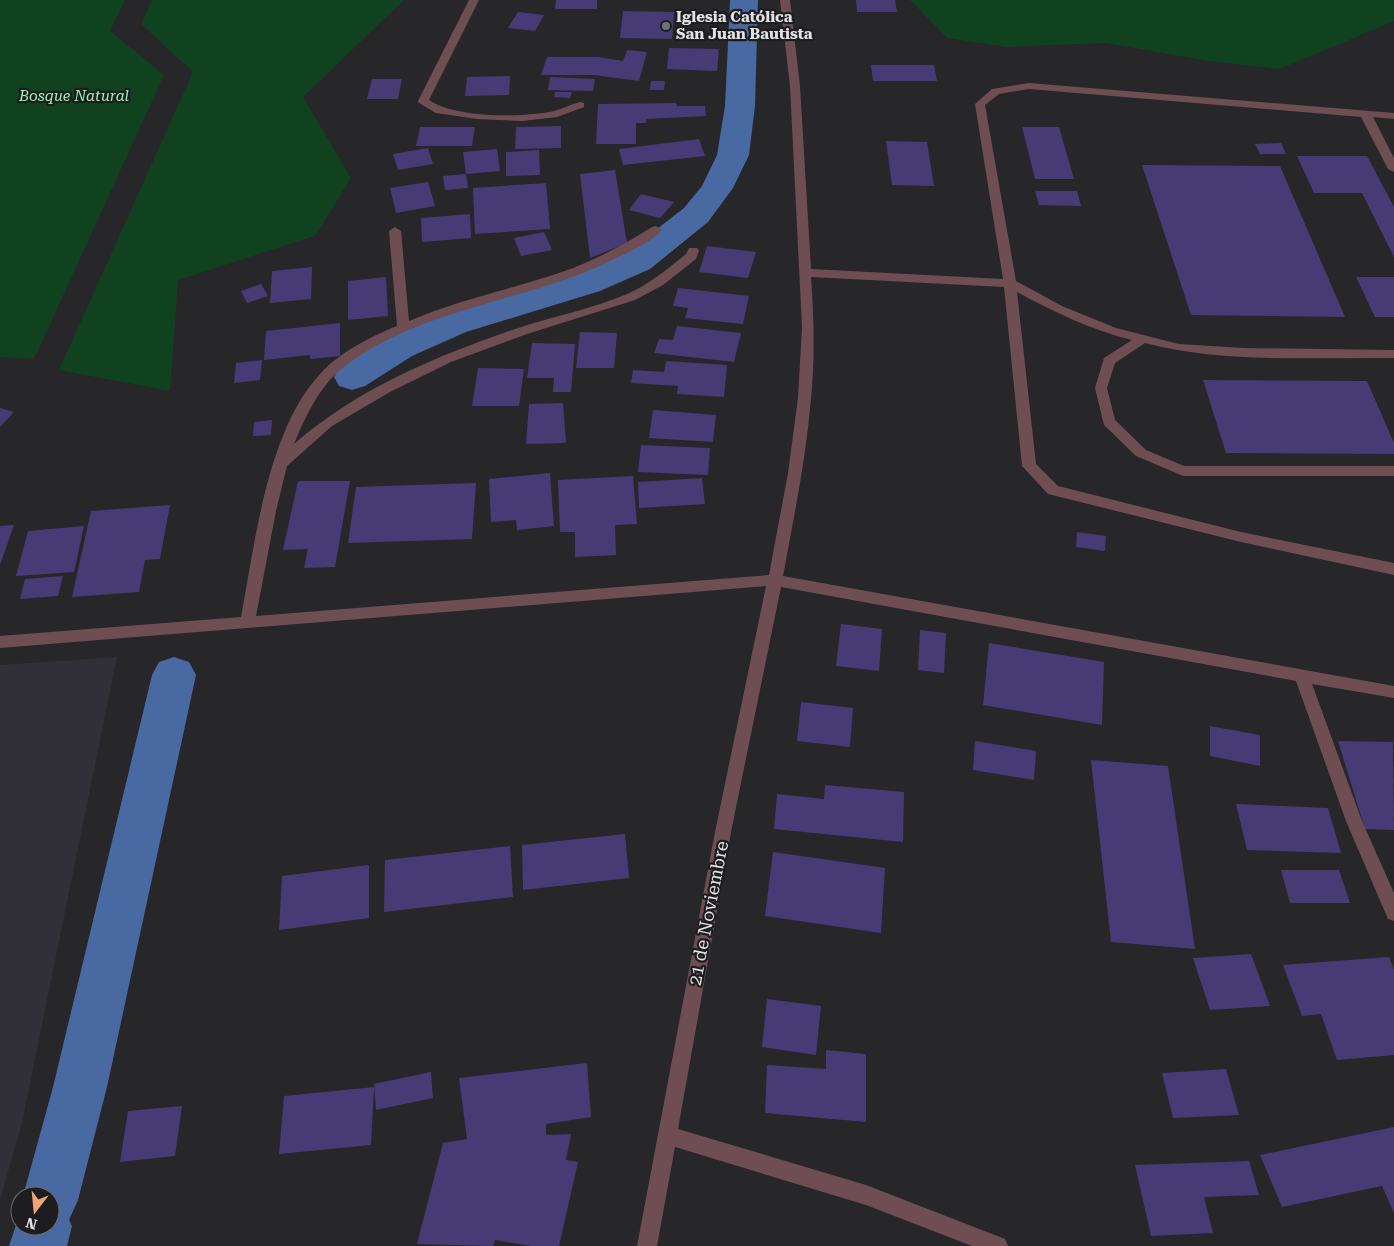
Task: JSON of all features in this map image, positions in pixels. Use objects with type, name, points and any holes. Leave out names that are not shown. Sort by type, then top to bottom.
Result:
[{"type":"street","points":[[474,0],[424,101],[436,110],[477,116],[522,118],[557,114],[580,105]]},
{"type":"street","name":"21 de Noviembre","points":[[647,1246],[725,822],[795,473],[805,398],[808,327],[806,273],[795,86],[785,0]]},
{"type":"street","points":[[1394,116],[1029,86],[996,91],[980,104],[1010,283],[1029,466],[1053,490],[1241,537],[1394,568]]},
{"type":"street","points":[[1364,114],[1394,169]]},
{"type":"street","points":[[247,623],[280,464],[306,403],[329,372],[375,340],[445,310],[564,275],[630,247],[656,230]]},
{"type":"street","points":[[395,231],[403,328]]},
{"type":"street","points":[[280,464],[327,423],[384,389],[446,359],[523,331],[631,297],[659,282],[692,256],[694,251]]},
{"type":"street","points":[[806,273],[1010,283],[1058,309],[1141,340],[1179,348],[1242,352],[1394,354]]},
{"type":"street","points":[[1141,340],[1109,361],[1102,388],[1109,422],[1141,453],[1183,471],[1394,471]]},
{"type":"street","points":[[0,642],[775,580],[1394,692]]},
{"type":"street","points":[[1302,676],[1354,821],[1394,913]]},
{"type":"street","points":[[666,1135],[866,1195],[998,1246]]},
{"type":"shaded area","points":[[117,657],[22,1123],[0,1200],[0,665]]},
{"type":"green space","name":"Bosque Natural","points":[[0,0],[125,0],[110,31],[164,75],[34,359],[0,357]]},
{"type":"green space","points":[[152,0],[404,0],[303,97],[351,178],[315,236],[178,280],[170,391],[59,370],[193,72],[141,24]]},
{"type":"green space","points":[[910,0],[1394,0],[1394,21],[1280,69],[1208,61],[1106,43],[1006,47],[947,38]]},
{"type":"building","points":[[556,0],[597,0],[597,9],[555,9]]},
{"type":"building","points":[[856,0],[895,0],[897,12],[857,12]]},
{"type":"building","points":[[623,11],[674,12],[672,39],[620,38]]},
{"type":"building","points":[[518,12],[544,15],[535,31],[508,28]]},
{"type":"building","points":[[669,48],[719,49],[717,71],[667,69]]},
{"type":"building","points":[[627,50],[647,52],[639,81],[594,75],[541,75],[547,57],[598,57],[623,61]]},
{"type":"building","points":[[871,65],[934,65],[937,81],[873,81]]},
{"type":"building","points":[[510,76],[509,95],[465,96],[467,77]]},
{"type":"building","points":[[550,77],[595,79],[593,91],[548,90]]},
{"type":"building","points":[[372,79],[402,79],[398,99],[367,99]]},
{"type":"building","points":[[651,81],[665,81],[664,90],[650,90]]},
{"type":"building","points":[[555,92],[572,92],[570,98],[554,97]]},
{"type":"building","points":[[676,103],[677,106],[705,106],[706,116],[646,119],[646,123],[636,123],[636,144],[596,144],[598,104]]},
{"type":"building","points":[[561,126],[561,148],[515,149],[516,127]]},
{"type":"building","points":[[420,127],[475,127],[472,146],[416,146]]},
{"type":"building","points":[[1022,127],[1059,127],[1074,179],[1035,179]]},
{"type":"building","points":[[699,139],[705,156],[623,165],[619,149]]},
{"type":"building","points":[[886,141],[927,142],[934,186],[892,185]]},
{"type":"building","points":[[1281,143],[1286,154],[1260,154],[1255,144]]},
{"type":"building","points":[[428,148],[433,164],[398,170],[393,154]]},
{"type":"building","points":[[497,149],[500,171],[466,174],[463,152]]},
{"type":"building","points":[[539,150],[540,175],[506,176],[506,152]]},
{"type":"building","points":[[1297,156],[1367,156],[1394,207],[1394,257],[1362,193],[1314,193]]},
{"type":"building","points":[[1142,165],[1280,166],[1345,317],[1191,315]]},
{"type":"building","points":[[615,170],[627,243],[590,258],[580,174]]},
{"type":"building","points":[[466,174],[468,188],[445,190],[443,176]]},
{"type":"building","points":[[428,182],[435,206],[396,213],[390,188]]},
{"type":"building","points":[[546,183],[550,229],[475,234],[473,188]]},
{"type":"building","points":[[1035,191],[1077,191],[1081,206],[1039,205]]},
{"type":"building","points":[[641,194],[674,202],[660,218],[629,210]]},
{"type":"building","points":[[470,214],[471,238],[422,242],[421,218]]},
{"type":"building","points":[[544,232],[552,250],[521,256],[514,238]]},
{"type":"building","points":[[707,246],[756,252],[748,278],[699,272]]},
{"type":"building","points":[[312,267],[311,299],[270,303],[272,271]]},
{"type":"building","points":[[386,277],[388,316],[348,320],[348,281]]},
{"type":"building","points":[[1356,277],[1394,277],[1394,317],[1375,317]]},
{"type":"building","points":[[261,284],[268,296],[247,303],[241,291]]},
{"type":"building","points":[[678,288],[749,296],[743,324],[685,318],[688,308],[673,306]]},
{"type":"building","points":[[340,323],[340,356],[310,359],[310,355],[264,360],[266,331]]},
{"type":"building","points":[[677,326],[741,333],[734,362],[654,353],[659,339],[673,340]]},
{"type":"building","points":[[580,332],[617,333],[614,368],[576,368]]},
{"type":"building","points":[[532,343],[575,344],[571,392],[553,392],[554,378],[527,378]]},
{"type":"building","points":[[262,360],[260,380],[234,383],[236,363]]},
{"type":"building","points":[[666,361],[727,365],[724,397],[677,394],[678,386],[631,383],[633,370],[664,372]]},
{"type":"building","points":[[478,368],[524,369],[519,406],[472,406]]},
{"type":"building","points":[[1203,380],[1367,381],[1394,443],[1394,454],[1226,453]]},
{"type":"building","points":[[563,403],[566,443],[526,444],[529,404]]},
{"type":"building","points":[[0,408],[14,412],[0,427]]},
{"type":"building","points":[[653,410],[716,415],[713,442],[649,438]]},
{"type":"building","points":[[272,420],[271,435],[253,436],[254,422]]},
{"type":"building","points":[[641,445],[710,448],[708,475],[638,472]]},
{"type":"building","points":[[550,473],[554,526],[517,530],[516,520],[491,522],[489,479]]},
{"type":"building","points":[[633,476],[637,524],[615,525],[616,555],[575,557],[575,532],[560,532],[558,480]]},
{"type":"building","points":[[702,478],[705,504],[639,508],[638,482]]},
{"type":"building","points":[[298,481],[350,481],[335,567],[304,568],[308,549],[283,550]]},
{"type":"building","points":[[476,483],[472,539],[348,543],[356,487]]},
{"type":"building","points":[[170,505],[160,559],[145,560],[139,592],[72,597],[91,511]]},
{"type":"building","points":[[14,525],[0,565],[0,526]]},
{"type":"building","points":[[84,526],[74,572],[16,576],[28,531]]},
{"type":"building","points":[[1077,532],[1106,536],[1105,551],[1076,547]]},
{"type":"building","points":[[63,576],[58,596],[20,599],[25,579]]},
{"type":"building","points":[[841,624],[882,629],[879,671],[836,666]]},
{"type":"building","points":[[920,630],[946,633],[944,673],[918,670]]},
{"type":"building","points":[[989,643],[1104,662],[1102,725],[983,705]]},
{"type":"building","points":[[801,702],[853,708],[850,747],[797,741]]},
{"type":"building","points":[[1210,726],[1260,735],[1260,766],[1210,756]]},
{"type":"building","points":[[975,741],[1036,751],[1034,780],[973,770]]},
{"type":"building","points":[[1338,741],[1393,742],[1394,830],[1365,829]]},
{"type":"building","points":[[1091,760],[1168,766],[1195,949],[1111,942]]},
{"type":"building","points":[[825,785],[904,792],[903,842],[774,829],[777,794],[824,799]]},
{"type":"building","points":[[1236,804],[1328,808],[1341,853],[1247,850]]},
{"type":"building","points":[[625,834],[629,878],[523,890],[522,845]]},
{"type":"building","points":[[510,846],[513,897],[384,912],[385,860]]},
{"type":"building","points":[[773,852],[885,868],[881,933],[765,916]]},
{"type":"building","points":[[369,865],[369,918],[279,930],[282,876]]},
{"type":"building","points":[[1281,870],[1339,870],[1350,903],[1290,903]]},
{"type":"building","points":[[1251,954],[1270,1006],[1210,1010],[1193,958]]},
{"type":"building","points":[[1389,957],[1394,970],[1394,1055],[1337,1060],[1321,1014],[1302,1016],[1283,965]]},
{"type":"building","points":[[767,999],[821,1006],[816,1055],[762,1047]]},
{"type":"building","points":[[826,1050],[866,1054],[866,1122],[765,1113],[767,1065],[826,1069]]},
{"type":"building","points":[[587,1063],[591,1117],[546,1124],[546,1135],[571,1134],[566,1160],[578,1162],[559,1246],[531,1246],[495,1240],[493,1246],[417,1244],[443,1143],[467,1139],[459,1078]]},
{"type":"building","points":[[1226,1069],[1239,1115],[1173,1118],[1162,1073]]},
{"type":"building","points":[[431,1072],[433,1098],[376,1110],[374,1084]]},
{"type":"building","points":[[374,1087],[371,1145],[279,1154],[284,1096]]},
{"type":"building","points":[[182,1106],[175,1156],[120,1162],[128,1111]]},
{"type":"building","points":[[1394,1127],[1394,1213],[1382,1186],[1282,1207],[1260,1155]]},
{"type":"building","points":[[1249,1161],[1259,1195],[1204,1197],[1213,1233],[1151,1236],[1135,1165]]},
{"type":"waterway","points":[[352,377],[399,347],[454,324],[588,283],[638,261],[696,215],[717,188],[733,155],[740,106],[744,0]]},
{"type":"waterway","points":[[54,1186],[80,1087],[174,675]]},
{"type":"waterway","points":[[38,1246],[40,1236]]},
{"type":"place","name":"Iglesia Católica San Juan Bautista","points":[[666,26]]}]
